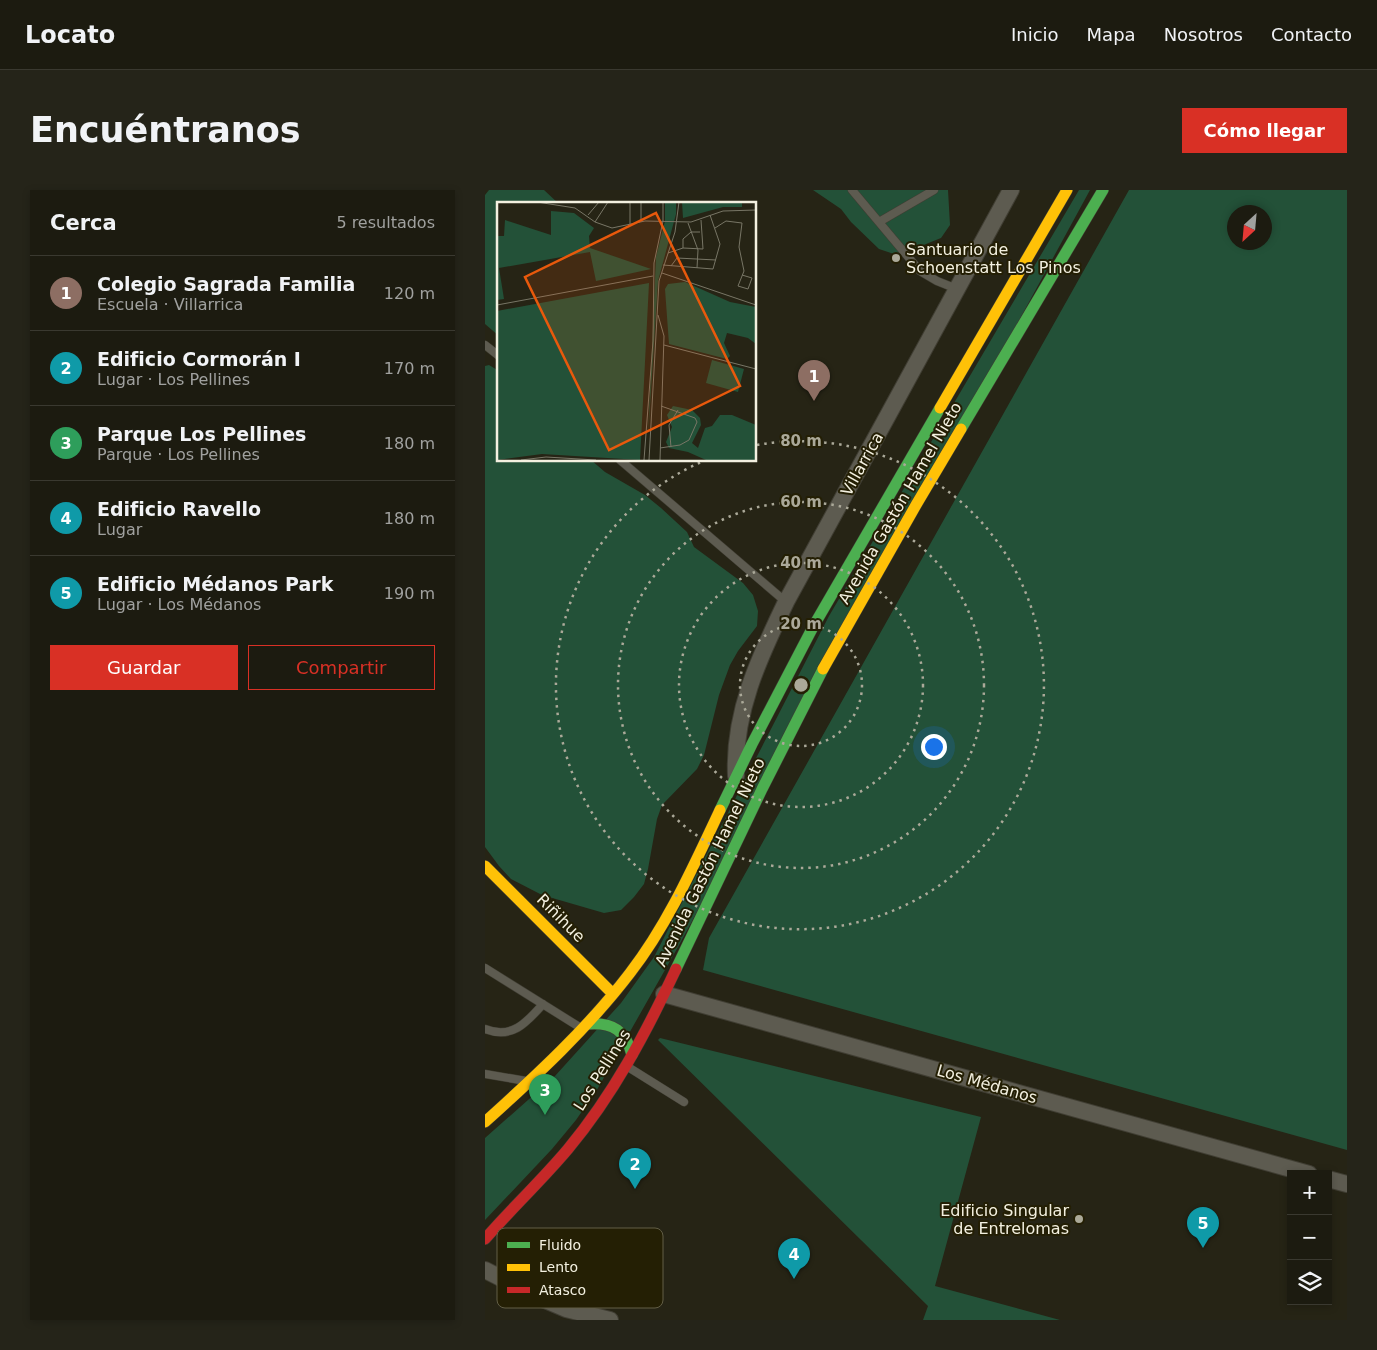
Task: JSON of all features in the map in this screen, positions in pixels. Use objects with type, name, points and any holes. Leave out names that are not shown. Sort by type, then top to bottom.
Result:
[{"type":"main road","name":"Avenida Gastón Hamel Nieto","points":[[613,994],[645,952],[670,911],[736,776],[813,627],[1067,190]]},
{"type":"main road","name":"Avenida Gastón Hamel Nieto","points":[[646,1028],[762,789],[831,654],[916,505],[1103,190]]},
{"type":"main road","name":"Riñihue","points":[[485,866],[613,994]]},
{"type":"main road","points":[[485,1122],[531,1081],[585,1026],[613,994]]},
{"type":"main road","points":[[585,1026],[597,1022],[615,1027],[628,1040],[629,1060]]},
{"type":"main road","name":"Los Pellines","points":[[485,1239],[562,1156],[586,1127],[607,1097],[646,1028]]},
{"type":"street","name":"Villarrica","points":[[736,776],[737,732],[749,684],[762,651],[786,602],[1011,190]]},
{"type":"street","name":"Los Médanos","points":[[664,994],[1295,1170]]},
{"type":"street","points":[[1332,1180],[1347,1184]]},
{"type":"street","points":[[485,1270],[497,1276]]},
{"type":"street","points":[[564,1308],[585,1317],[610,1320]]},
{"type":"lane","points":[[852,190],[920,271],[937,281],[957,289]]},
{"type":"lane","points":[[879,222],[934,190]]},
{"type":"lane","points":[[485,345],[497,354]]},
{"type":"lane","points":[[621,461],[786,602]]},
{"type":"lane","points":[[485,968],[543,1004],[585,1026]]},
{"type":"lane","points":[[485,1029],[497,1032],[513,1030],[527,1022],[543,1004]]},
{"type":"lane","points":[[629,1060],[684,1102]]},
{"type":"lane","points":[[485,1074],[531,1081]]},
{"type":"green space","points":[[489,190],[544,190],[557,202],[497,202],[497,334],[485,324],[485,195]]},
{"type":"green space","points":[[813,190],[948,190],[950,225],[941,238],[911,250],[894,254],[879,249],[851,222],[841,209]]},
{"type":"green space","points":[[1079,190],[1090,190],[678,947],[598,1088],[576,1120],[552,1149],[485,1220],[485,1138],[555,1076],[621,1003],[654,957],[829,616]]},
{"type":"green space","points":[[1129,190],[1347,190],[1347,1150],[703,970],[709,938]]},
{"type":"green space","points":[[489,365],[497,370],[497,461],[592,461],[605,472],[645,495],[661,508],[687,532],[694,547],[743,583],[753,595],[758,611],[757,626],[730,665],[719,695],[704,755],[697,769],[662,805],[657,819],[644,884],[621,910],[604,913],[542,895],[511,879],[485,847],[485,366]]},
{"type":"green space","points":[[660,1038],[981,1117],[935,1286],[1060,1320],[923,1320],[928,1306],[658,1040]]},
{"type":"traffic: fast","points":[[961,429],[1103,190]]},
{"type":"traffic: fast","points":[[720,810],[813,627],[940,408]]},
{"type":"traffic: fast","points":[[676,969],[762,789],[823,669]]},
{"type":"traffic: fast","points":[[588,1024],[605,1025],[617,1030],[626,1040],[632,1055]]},
{"type":"traffic: slow","points":[[940,408],[1067,190]]},
{"type":"traffic: slow","points":[[823,669],[961,429]]},
{"type":"traffic: slow","points":[[485,1122],[543,1069],[597,1013],[630,973],[668,914],[720,810]]},
{"type":"traffic: slow","points":[[485,866],[613,994]]},
{"type":"traffic: jam","points":[[485,1239],[568,1149],[600,1107],[641,1040],[676,969]]},
{"type":"place","name":"Santuario de Schoenstatt Los Pinos","points":[[896,258]]},
{"type":"place","name":"Colegio Sagrada Familia","points":[[814,401]]},
{"type":"place","name":"Parque Los Pellines","points":[[545,1115]]},
{"type":"place","name":"Edificio Cormorán I","points":[[635,1189]]},
{"type":"place","name":"Edificio Singular de Entrelomas","points":[[1079,1219]]},
{"type":"place","name":"Edificio Médanos Park","points":[[1203,1248]]},
{"type":"place","name":"Edificio Ravello","points":[[794,1279]]}]
